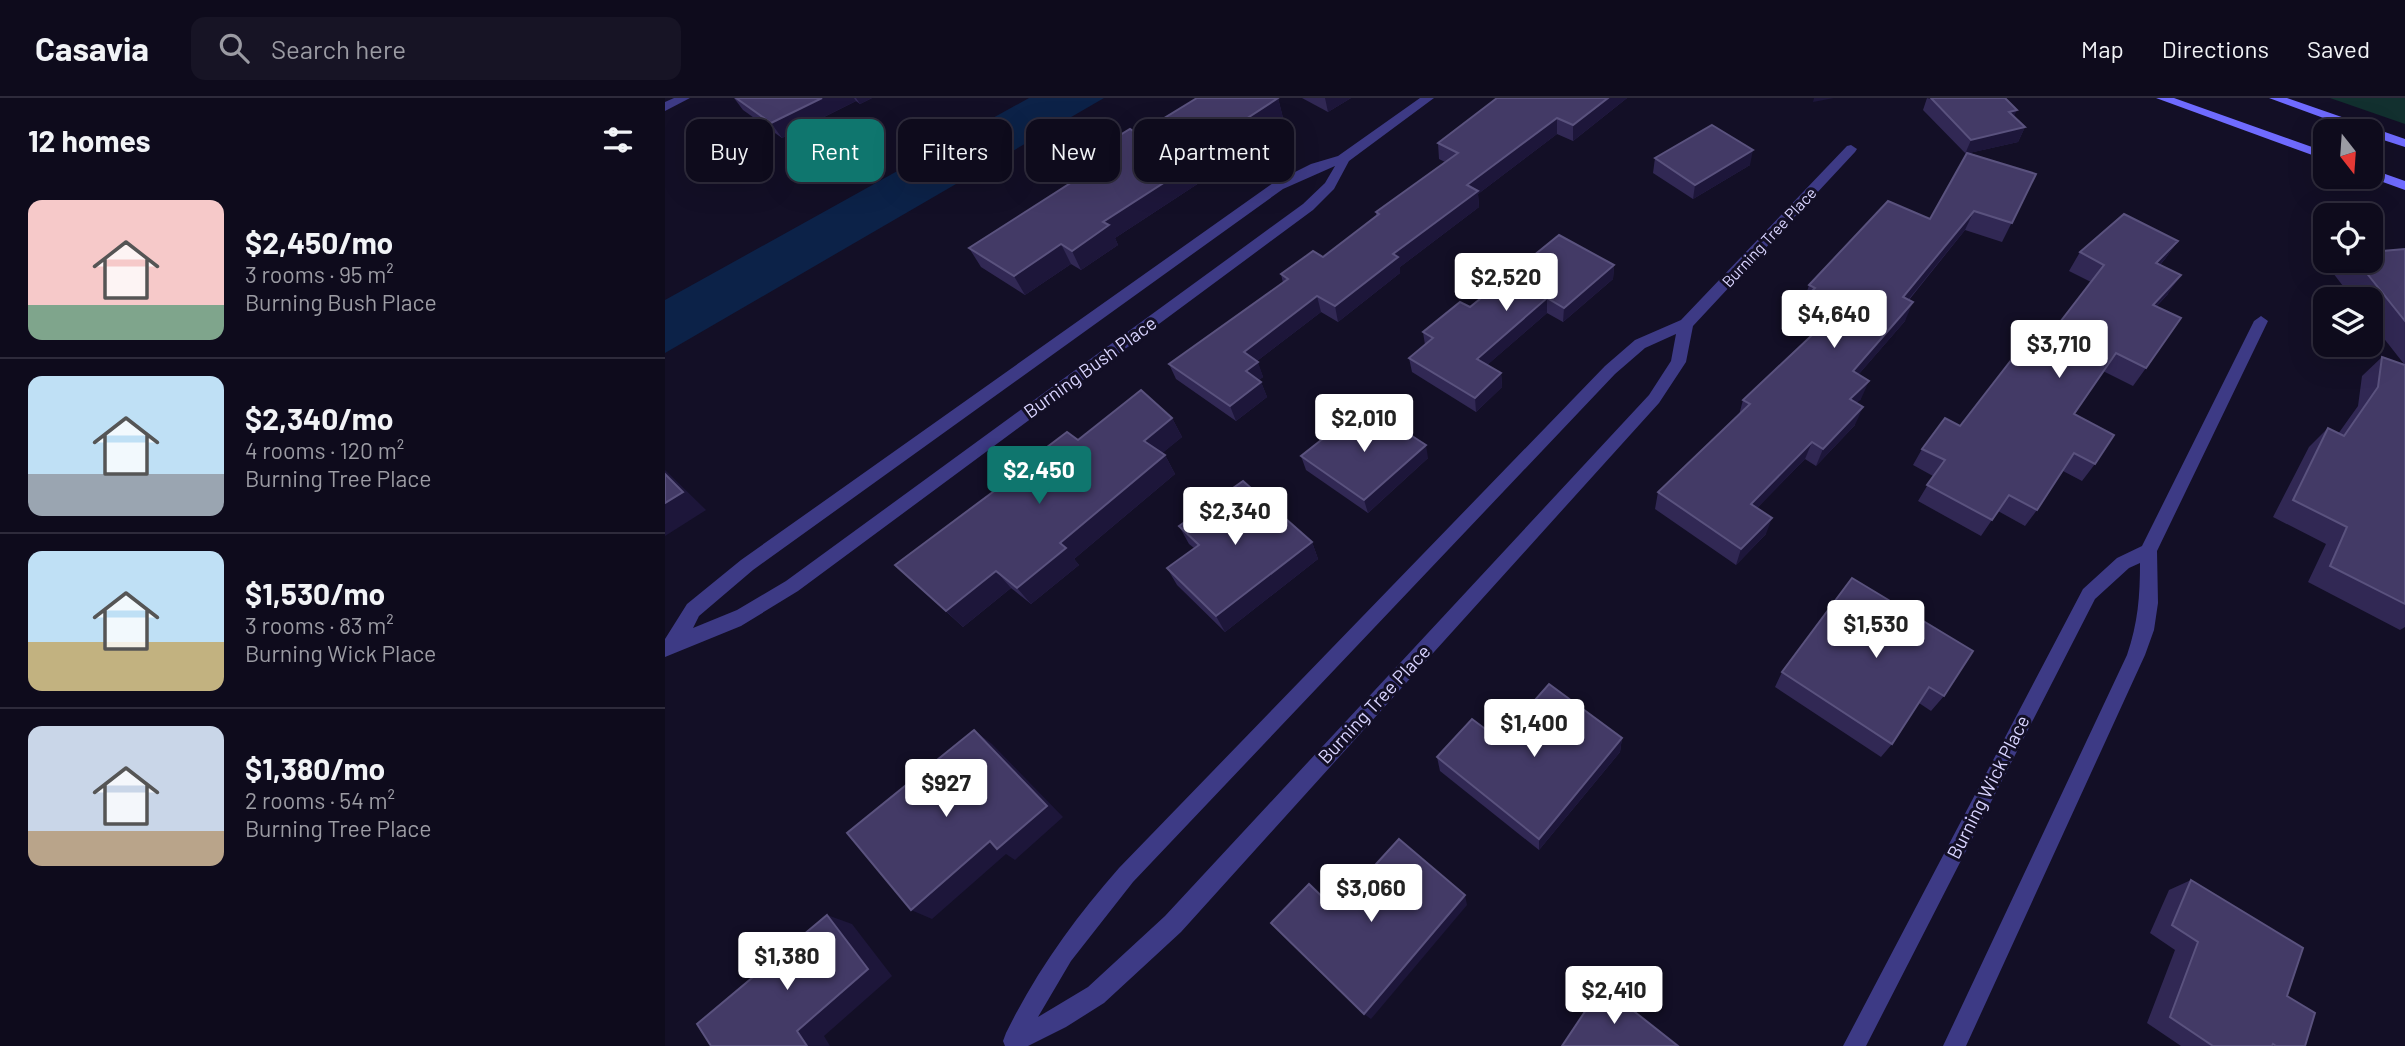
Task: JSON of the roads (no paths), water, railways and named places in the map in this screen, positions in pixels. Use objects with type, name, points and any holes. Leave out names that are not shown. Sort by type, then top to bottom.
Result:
[{"type":"main road","points":[[2162,98],[2313,151]]},
{"type":"main road","points":[[2275,98],[2405,143]]},
{"type":"main road","points":[[2383,178],[2405,186]]},
{"type":"street","points":[[665,107],[684,98]]},
{"type":"street","name":"Burning Bush Place","points":[[671,645],[699,603],[747,565],[1278,186],[1316,167],[1343,159],[1428,98]]},
{"type":"street","name":"Burning Tree Place","points":[[1012,1044],[1035,995],[1063,951],[1126,875],[1610,369],[1640,344],[1686,324],[1851,149]]},
{"type":"street","name":"Burning Bush Place","points":[[671,645],[725,625],[792,586],[1308,207],[1329,188],[1341,168],[1343,159]]},
{"type":"street","points":[[1954,1046],[2136,655],[2145,630],[2149,603],[2148,551],[2261,321]]},
{"type":"street","name":"Burning Tree Place","points":[[1012,1044],[1095,995],[1173,924],[1654,399],[1678,362],[1686,324]]},
{"type":"street","name":"Burning Wick Place","points":[[1854,1046],[2088,594],[2123,564],[2148,551]]},
{"type":"water","points":[[1029,98],[1104,98],[1068,119],[1026,119],[1026,143],[1012,151],[1012,119],[991,119]]},
{"type":"water","points":[[898,171],[898,182],[959,182],[665,353],[665,300],[878,182],[884,182],[884,178]]}]
